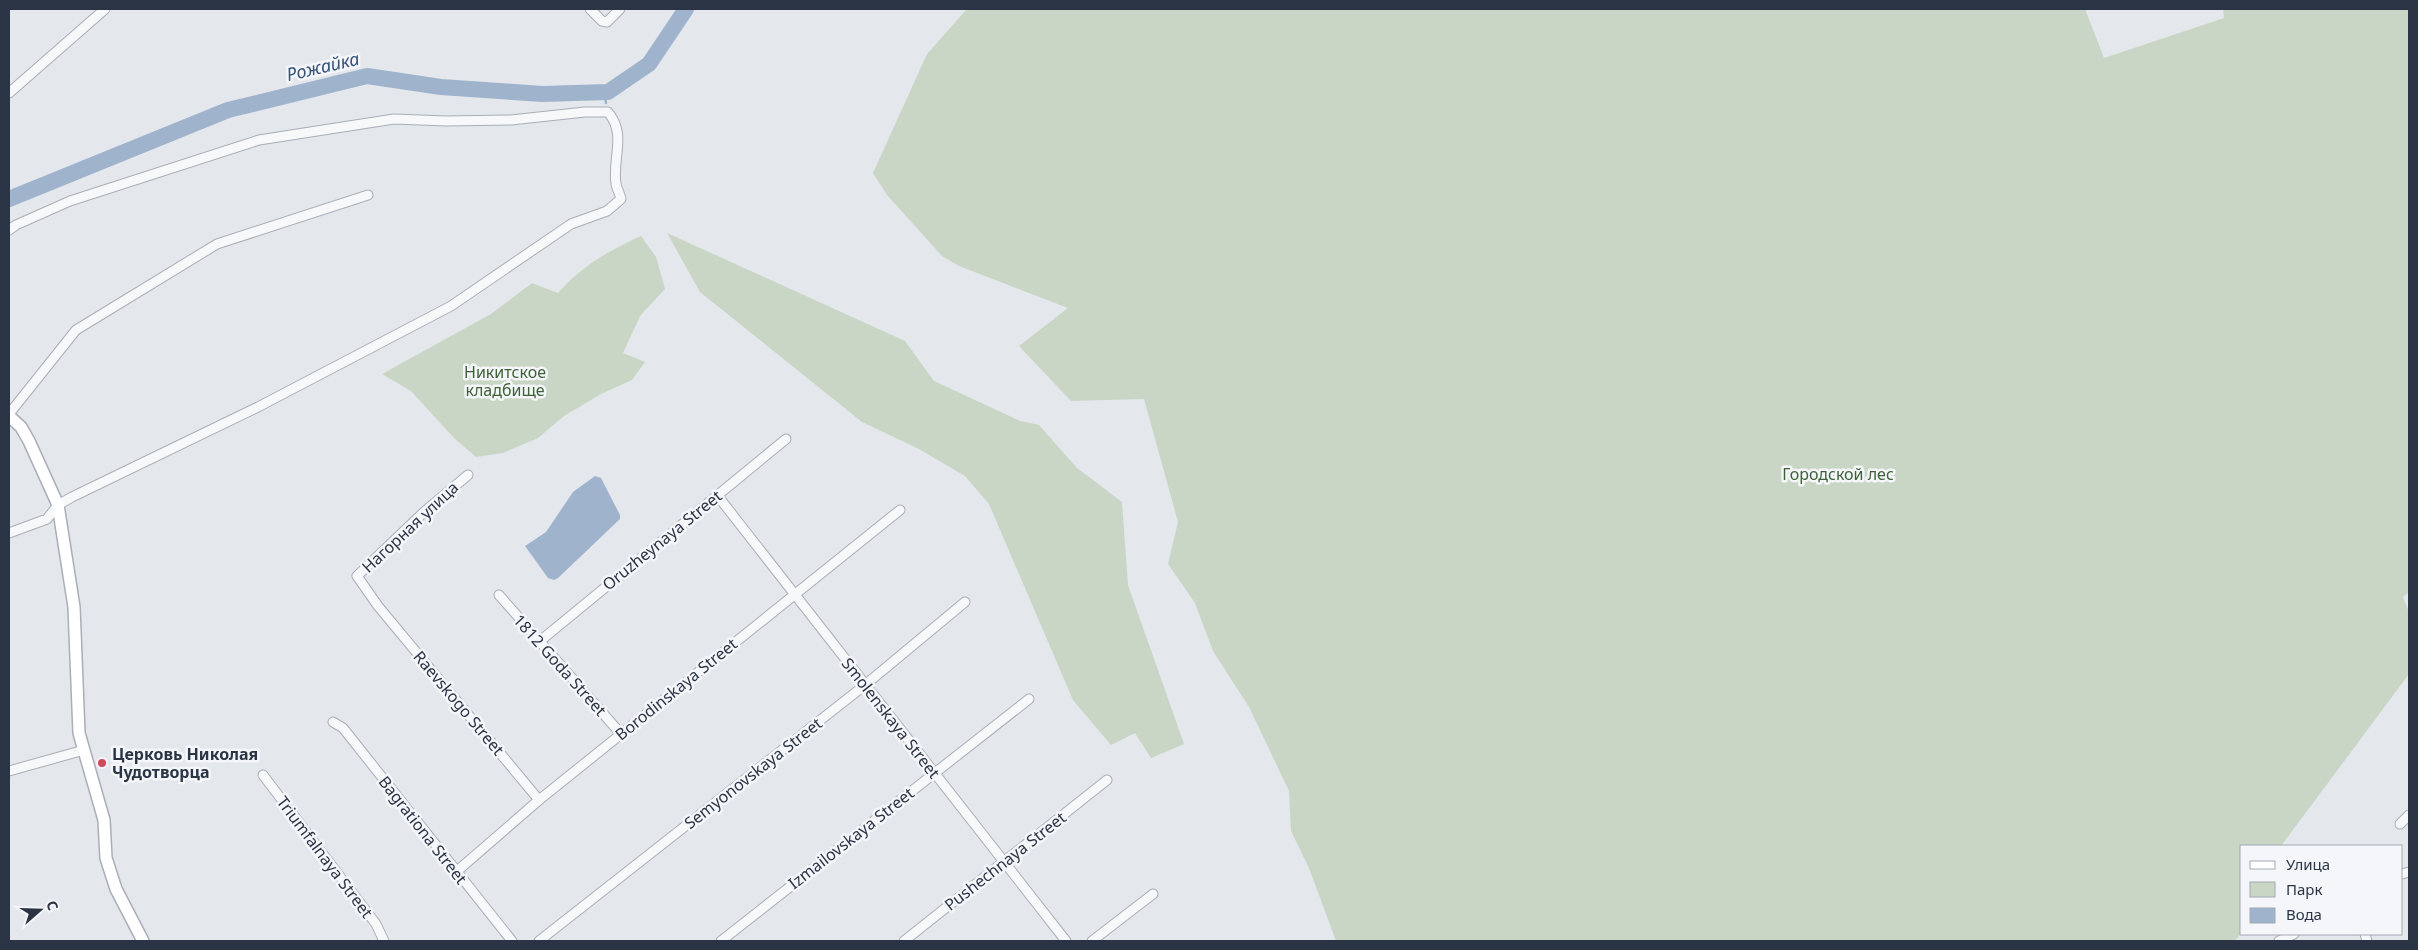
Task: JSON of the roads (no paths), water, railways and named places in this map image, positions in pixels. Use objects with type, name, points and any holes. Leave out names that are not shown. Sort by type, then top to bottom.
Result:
[{"type":"street","points":[[9,93],[105,9]]},
{"type":"street","points":[[590,9],[602,22],[607,22],[620,9]]},
{"type":"street","points":[[9,230],[16,225],[70,201],[163,169],[259,140],[296,133],[394,119],[446,121],[511,120],[585,112],[608,112],[616,122],[619,134],[616,184],[622,199],[607,211],[571,224],[450,306],[258,407],[58,505],[47,519],[9,533]]},
{"type":"street","points":[[143,941],[116,889],[106,858],[104,820],[79,733],[74,608],[58,505],[29,441],[21,427],[9,415],[76,330],[217,244],[368,195]]},
{"type":"street","name":"Oruzheynaya Street","points":[[540,641],[786,439]]},
{"type":"street","name":"Нагорная улица","points":[[378,606],[357,576],[424,512],[468,475]]},
{"type":"street","name":"Smolenskaya Street","points":[[717,495],[1066,941]]},
{"type":"street","name":"Borodinskaya Street","points":[[456,872],[539,800],[900,510]]},
{"type":"street","name":"1812 Goda Street","points":[[499,595],[621,734]]},
{"type":"street","name":"Semyonovskaya Street","points":[[539,941],[865,685],[965,602]]},
{"type":"street","name":"Raevskogo Street","points":[[378,606],[539,800]]},
{"type":"street","name":"Izmailovskaya Street","points":[[720,941],[1029,699]]},
{"type":"street","name":"Bagrationa Street","points":[[333,722],[343,728],[512,941]]},
{"type":"street","points":[[9,771],[84,750]]},
{"type":"street","name":"Triumfalnaya Street","points":[[263,776],[376,924],[384,941]]},
{"type":"street","name":"Pushechnaya Street","points":[[904,941],[1107,780]]},
{"type":"street","points":[[2400,824],[2409,815]]},
{"type":"street","points":[[1092,941],[1153,894]]},
{"type":"street","points":[[2279,941],[2292,935]]},
{"type":"water","points":[[595,476],[601,478],[620,515],[620,519],[558,578],[554,580],[548,578],[525,546],[546,532],[573,492]]},
{"type":"waterway","name":"Рожайка","points":[[9,199],[228,110],[367,76],[441,87],[542,94],[608,92],[649,64],[686,9]]},
{"type":"waterway","points":[[606,103],[605,97],[608,92]]},
{"type":"place","name":"Церковь Николая Чудотворца","points":[[102,763]]},
{"type":"park label","name":"Никитское кладбище","points":[[505,381]]},
{"type":"park label","name":"Городской лес","points":[[1838,474]]}]
